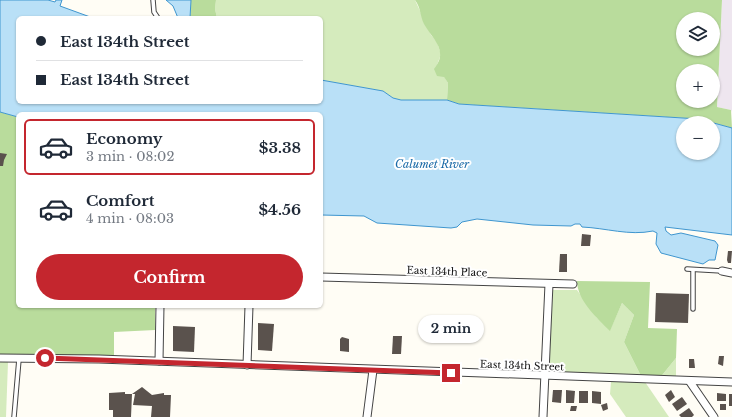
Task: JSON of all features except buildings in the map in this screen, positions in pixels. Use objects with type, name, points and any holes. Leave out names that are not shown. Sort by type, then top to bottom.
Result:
[{"type":"street","points":[[722,270],[732,273]]},
{"type":"street","name":"East 134th Place","points":[[323,277],[573,284]]},
{"type":"street","points":[[543,417],[549,284]]},
{"type":"street","points":[[159,361],[160,308]]},
{"type":"street","points":[[247,365],[249,308]]},
{"type":"street","name":"East 134th Street","points":[[0,358],[159,361],[690,382],[732,382]]},
{"type":"street","points":[[367,417],[373,370]]},
{"type":"street","points":[[690,382],[714,417]]},
{"type":"lane","points":[[152,0],[154,12],[157,16]]},
{"type":"lane","points":[[687,270],[722,270]]},
{"type":"lane","points":[[693,270],[693,309]]},
{"type":"lane","points":[[14,417],[19,358]]},
{"type":"shaded area","points":[[722,0],[732,0],[732,112],[731,110],[720,108],[720,43]]},
{"type":"green space","points":[[191,0],[216,0],[215,9],[217,16],[190,16]]},
{"type":"green space","points":[[216,0],[415,0],[431,35],[437,42],[441,54],[437,65],[448,83],[447,100],[401,100],[393,98],[383,91],[323,80],[323,16],[217,16],[215,9]]},
{"type":"green space","points":[[415,0],[722,0],[720,43],[720,12],[676,12],[676,56],[719,56],[719,64],[676,64],[676,108],[720,108],[731,110],[732,128],[720,125],[720,116],[676,116],[676,118],[459,104],[447,100],[448,83],[444,77],[437,76],[434,69],[440,56],[440,51],[438,45],[424,24]]},
{"type":"green space","points":[[0,112],[16,116],[16,308],[155,308],[155,330],[114,332],[114,357],[0,355]]},
{"type":"green space","points":[[577,281],[650,282],[648,328],[677,329],[676,358],[659,379],[642,378],[624,342],[634,315],[622,303],[610,331],[584,302],[580,295]]},
{"type":"green space","points":[[553,290],[577,290],[597,318],[610,330],[622,303],[634,315],[624,342],[642,378],[548,373]]},
{"type":"green space","points":[[676,358],[676,379],[659,379]]},
{"type":"green space","points":[[0,362],[8,362],[6,417],[0,417]]},
{"type":"green space","points":[[611,382],[645,382],[669,417],[626,417],[610,394]]},
{"type":"water","name":"Calumet River","points":[[0,0],[48,0],[55,2],[56,0],[62,0],[60,6],[88,16],[16,16],[16,104],[323,104],[323,80],[383,91],[393,98],[401,100],[447,100],[459,104],[676,118],[676,160],[720,160],[720,125],[732,128],[732,235],[665,227],[666,231],[671,235],[681,233],[715,241],[718,245],[715,260],[709,260],[703,264],[661,253],[656,244],[657,233],[653,231],[635,233],[582,227],[580,224],[571,226],[533,225],[477,219],[462,222],[457,227],[451,228],[377,223],[364,216],[323,215],[323,112],[16,112],[16,116],[0,112]]},
{"type":"water","points":[[166,0],[191,0],[190,16],[177,16],[173,6]]},
{"type":"route","points":[[45,358],[195,362],[451,373]]}]
